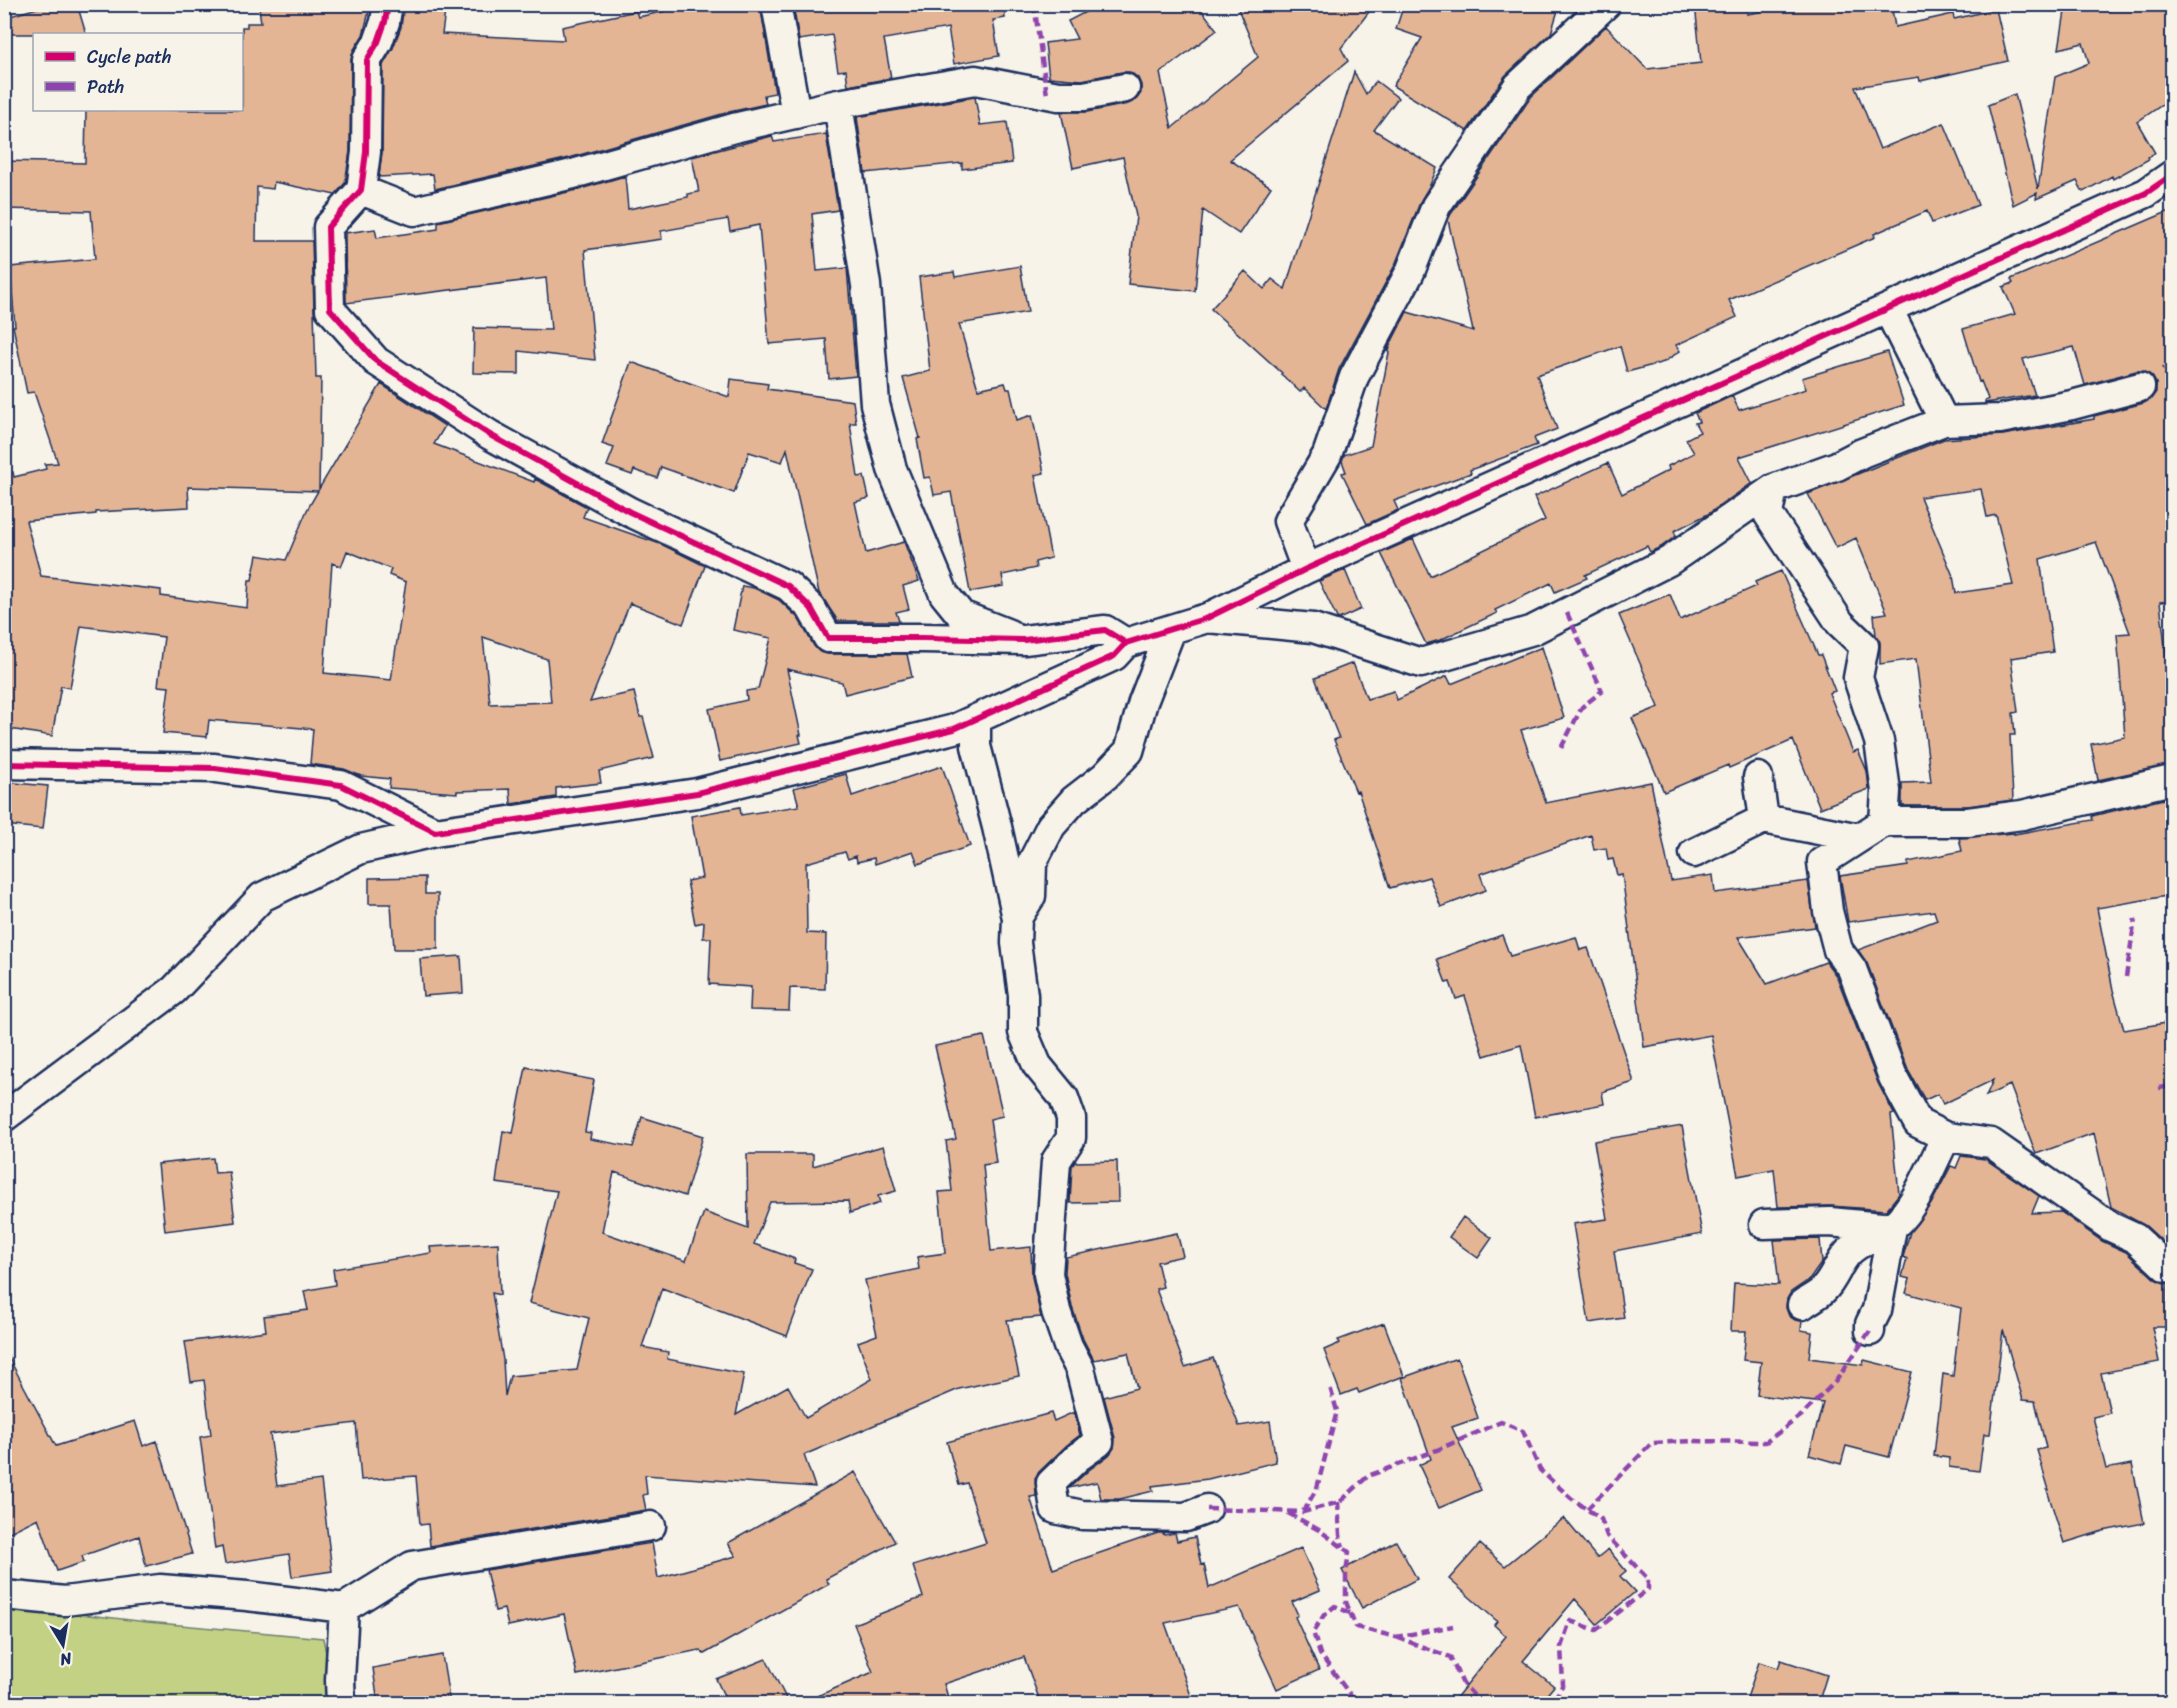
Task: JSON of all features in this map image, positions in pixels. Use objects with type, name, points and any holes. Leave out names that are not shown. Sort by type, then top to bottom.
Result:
[{"type":"street","points":[[388,4],[378,42],[367,60],[366,152],[361,190],[328,227],[330,309],[376,361],[490,435],[630,512],[788,586],[811,608],[828,638],[1024,640],[1105,630],[1126,643]]},
{"type":"street","points":[[776,4],[796,114]]},
{"type":"street","points":[[1306,569],[1288,521],[1327,455],[1354,377],[1410,272],[1436,206],[1518,87],[1606,4]]},
{"type":"street","points":[[361,190],[414,211],[573,174],[734,128],[838,104],[975,80],[1058,96],[1084,96],[1125,88]]},
{"type":"street","points":[[838,104],[866,285],[875,404],[891,469],[944,594],[961,615],[1024,640]]},
{"type":"street","points":[[4,1117],[174,990],[262,897],[361,849],[435,832],[697,794],[954,729],[1114,656],[1126,643],[1207,618],[1306,569],[2146,194],[2172,175]]},
{"type":"street","points":[[1888,309],[1944,421]]},
{"type":"street","points":[[1207,618],[1313,628],[1421,663],[1533,630],[1669,561],[1773,489],[1837,466],[1862,453],[1944,421],[2000,419],[2072,405],[2140,387]]},
{"type":"street","points":[[1773,489],[1768,514],[1840,623],[1864,646],[1858,678],[1879,741],[1886,791],[1884,822]]},
{"type":"street","points":[[1017,918],[1031,896],[1032,863],[1052,826],[1074,800],[1105,776],[1129,751],[1143,702],[1171,630]]},
{"type":"street","points":[[976,720],[976,746],[998,827],[1017,918],[1016,943],[1023,995],[1023,1032],[1037,1065],[1064,1098],[1071,1118],[1071,1138],[1056,1161],[1048,1274],[1056,1311],[1068,1346],[1080,1369],[1099,1442],[1078,1457],[1051,1483],[1055,1509],[1082,1515],[1186,1516],[1208,1509]]},
{"type":"street","points":[[4,764],[214,768],[341,785],[435,832]]},
{"type":"street","points":[[1758,777],[1764,819]]},
{"type":"street","points":[[2172,780],[2022,815],[1968,822],[1884,822],[1822,862],[1828,911],[1838,950],[1852,969],[1893,1077],[1918,1123],[1946,1137],[1991,1143],[2111,1227],[2135,1238],[2166,1267],[2172,1268]]},
{"type":"street","points":[[1694,852],[1764,819],[1859,838]]},
{"type":"street","points":[[1802,1305],[1824,1290],[1840,1268],[1846,1254],[1864,1240],[1892,1228],[1908,1209],[1946,1137]]},
{"type":"street","points":[[1764,1224],[1830,1222],[1892,1228]]},
{"type":"street","points":[[1870,1332],[1870,1324],[1878,1310],[1892,1228]]},
{"type":"street","points":[[4,1595],[65,1601],[160,1589],[248,1596],[344,1608],[412,1566],[651,1526]]},
{"type":"street","points":[[341,1704],[344,1608]]},
{"type":"green space","points":[[5,1605],[147,1622],[323,1638],[330,1673],[328,1703],[5,1704]]},
{"type":"building","points":[[50,4],[77,4],[86,33],[4,34],[4,18]]},
{"type":"building","points":[[279,4],[371,4],[363,35],[353,51],[351,60],[350,151],[345,183],[335,195],[274,182],[273,189],[257,187],[256,241],[312,241],[316,378],[321,378],[319,489],[381,384],[445,426],[434,444],[534,482],[535,479],[587,507],[583,517],[663,545],[705,566],[683,624],[630,603],[590,702],[634,692],[654,758],[599,771],[601,783],[556,788],[556,797],[511,804],[510,789],[457,791],[457,793],[389,788],[390,779],[361,776],[344,769],[310,764],[313,729],[209,720],[207,737],[163,733],[169,687],[158,686],[164,637],[81,626],[70,688],[61,686],[52,736],[4,728],[4,657],[10,624],[4,623],[4,473],[13,472],[14,477],[46,469],[45,464],[58,463],[34,392],[27,393],[13,326],[15,326],[10,267],[95,259],[91,211],[4,209],[4,161],[85,163],[86,111],[243,111],[242,27],[247,27],[247,23],[261,23],[259,7]],"holes":[[[188,487],[318,491],[307,510],[286,560],[257,555],[252,580],[249,580],[247,608],[161,596],[161,590],[41,576],[26,521],[96,514],[96,512],[189,507]],[[347,551],[391,569],[389,575],[406,582],[391,680],[324,673],[332,563],[341,567]],[[483,637],[547,659],[551,702],[490,704]]]},
{"type":"building","points":[[404,4],[446,4],[442,34],[564,40],[562,27],[636,11],[638,17],[698,4],[760,4],[775,93],[764,95],[766,104],[729,112],[569,158],[435,189],[433,174],[379,177],[382,152],[383,65],[401,27]]},
{"type":"building","points":[[793,4],[1004,4],[1005,18],[993,20],[999,56],[954,64],[948,28],[884,39],[891,78],[848,86],[846,70],[838,71],[832,35],[799,40]]},
{"type":"building","points":[[1101,4],[1197,4],[1217,30],[1160,73],[1172,128],[1258,57],[1236,4],[1375,4],[1341,48],[1348,61],[1230,160],[1271,187],[1239,234],[1203,210],[1195,291],[1128,284],[1136,216],[1123,157],[1073,168],[1061,112],[1087,112],[1128,104],[1136,100],[1141,93],[1138,78],[1130,72],[1082,80],[1049,77],[1045,43],[1077,39],[1068,21]]},
{"type":"building","points":[[1404,4],[1560,4],[1551,33],[1505,76],[1467,131],[1393,86],[1422,38],[1396,29]]},
{"type":"building","points":[[1695,4],[1746,4],[1747,14],[1802,4],[1891,4],[1895,27],[1953,14],[1954,19],[1996,9],[2008,61],[1920,81],[1919,77],[1855,87],[1880,149],[1944,123],[1978,205],[1932,223],[1927,211],[1874,234],[1875,237],[1729,300],[1737,317],[1676,345],[1680,351],[1664,362],[1627,372],[1620,346],[1537,375],[1557,429],[1534,438],[1537,445],[1470,470],[1471,473],[1394,501],[1398,510],[1367,524],[1342,473],[1346,472],[1342,461],[1344,455],[1371,446],[1390,347],[1387,351],[1407,312],[1473,331],[1448,220],[1451,214],[1531,97],[1606,26],[1647,69],[1701,63]]},
{"type":"building","points":[[2107,4],[2172,4],[2172,98],[2137,122],[2155,153],[2148,157],[2149,159],[2113,179],[2112,176],[2083,192],[2077,181],[2036,199],[2037,193],[2013,205],[1988,105],[2015,94],[2038,189],[2055,77],[2089,63],[2083,43],[2059,49],[2066,5],[2109,11]]},
{"type":"building","points":[[1354,72],[1366,94],[1376,81],[1398,98],[1374,130],[1437,168],[1421,200],[1395,265],[1339,369],[1326,409],[1304,388],[1300,392],[1211,309],[1245,271],[1264,289],[1272,279],[1285,289]]},
{"type":"building","points":[[975,97],[980,125],[1007,122],[1012,163],[962,169],[962,163],[865,173],[857,117]]},
{"type":"building","points":[[826,134],[838,210],[812,214],[817,271],[847,268],[856,376],[829,379],[826,339],[769,344],[759,225],[730,231],[728,219],[661,231],[662,239],[585,250],[595,360],[519,351],[519,374],[473,373],[474,328],[551,330],[546,278],[346,303],[345,233],[375,229],[377,238],[438,229],[438,222],[577,190],[625,176],[628,209],[688,197],[688,194],[699,192],[692,157],[772,136],[774,142]]},
{"type":"building","points":[[2172,210],[2172,601],[2160,602],[2169,681],[2172,680],[2172,764],[2098,780],[2091,744],[2125,737],[2117,634],[2130,633],[2096,542],[2040,559],[2053,652],[2011,658],[2018,712],[2013,713],[2015,735],[2010,735],[2013,800],[1967,806],[1902,806],[1902,783],[1931,782],[1916,659],[1880,664],[1880,642],[1876,636],[1874,615],[1887,613],[1856,538],[1836,548],[1808,494],[1944,439],[2003,435],[2094,419],[2094,416],[2144,403],[2156,392],[2156,383],[2152,376],[2144,371],[2136,371],[2085,385],[2074,347],[2023,359],[2035,395],[1985,403],[1988,399],[1981,381],[1979,382],[1963,329],[2015,314],[2003,287],[2013,283],[2011,279]],"holes":[[[1981,489],[1987,517],[1996,515],[2013,585],[1956,593],[1953,576],[1920,497]]]},
{"type":"building","points":[[1020,266],[1028,312],[959,324],[978,389],[1005,383],[1007,389],[1010,389],[1017,420],[1032,415],[1044,473],[1035,475],[1051,558],[1035,562],[1036,568],[1002,575],[1004,586],[970,592],[951,492],[934,495],[930,477],[924,478],[917,439],[920,438],[903,378],[930,371],[919,277],[954,272],[955,277]]},
{"type":"building","points":[[1887,352],[1904,405],[1739,457],[1752,483],[1708,514],[1674,531],[1676,536],[1661,547],[1650,552],[1647,546],[1555,592],[1551,583],[1495,610],[1497,613],[1440,640],[1426,644],[1381,553],[1413,539],[1430,576],[1545,520],[1534,497],[1608,463],[1622,494],[1669,470],[1668,466],[1694,453],[1686,439],[1700,432],[1695,423],[1699,422],[1695,413],[1732,396],[1739,410],[1806,389],[1802,378]]},
{"type":"building","points":[[631,362],[729,397],[731,379],[768,384],[767,389],[853,401],[856,423],[850,423],[858,477],[864,476],[869,498],[855,502],[866,553],[904,542],[919,581],[903,586],[909,609],[896,612],[899,621],[838,621],[819,593],[787,449],[782,462],[749,452],[734,493],[661,467],[657,478],[634,470],[632,475],[607,466],[614,448],[602,444]]},
{"type":"building","points":[[1345,570],[1361,609],[1339,619],[1319,581]]},
{"type":"building","points":[[1781,571],[1818,655],[1821,655],[1835,691],[1829,693],[1853,752],[1858,750],[1867,771],[1869,789],[1820,808],[1793,740],[1729,768],[1728,765],[1664,792],[1632,718],[1659,707],[1619,615],[1670,594],[1680,620],[1757,586],[1755,582]]},
{"type":"building","points":[[742,586],[754,588],[779,600],[798,618],[820,652],[828,654],[907,654],[912,677],[845,694],[842,682],[787,669],[801,743],[720,761],[709,709],[747,700],[746,691],[758,689],[771,638],[733,630]]},
{"type":"building","points":[[1542,647],[1564,718],[1521,730],[1546,803],[1651,782],[1671,881],[1713,875],[1715,893],[1808,881],[1815,927],[1738,937],[1767,984],[1826,962],[1837,977],[1878,1083],[1894,1114],[1891,1115],[1899,1194],[1886,1210],[1830,1206],[1778,1207],[1774,1169],[1738,1176],[1711,1035],[1644,1047],[1622,874],[1617,875],[1613,859],[1608,860],[1606,848],[1594,850],[1591,835],[1480,874],[1486,890],[1441,907],[1429,877],[1390,888],[1358,791],[1356,792],[1334,740],[1339,738],[1315,678],[1353,663],[1367,699],[1394,691],[1397,700],[1447,676],[1451,684]]},
{"type":"building","points":[[942,766],[970,846],[918,864],[913,851],[875,864],[874,858],[857,862],[856,856],[848,859],[845,852],[806,863],[807,933],[826,934],[825,989],[790,988],[789,1011],[750,1010],[751,987],[709,984],[711,938],[703,938],[704,922],[695,924],[687,881],[702,878],[691,816],[740,807],[741,815],[799,806],[794,788],[846,774],[852,796]]},
{"type":"building","points":[[4,782],[48,786],[43,829],[4,825]]},
{"type":"building","points":[[2172,797],[2172,895],[2097,908],[2113,990],[2124,1030],[2172,1022],[2172,1250],[2146,1226],[2111,1207],[2094,1133],[2036,1154],[2010,1085],[1986,1096],[1993,1080],[1943,1104],[1938,1094],[1925,1100],[1908,1070],[1867,963],[1858,950],[1937,920],[1934,911],[1848,922],[1840,876],[1908,866],[1908,862],[1962,851],[1959,838],[2014,834],[2093,820],[2092,816]]},
{"type":"building","points":[[425,877],[425,894],[438,894],[438,949],[394,949],[391,904],[369,904],[369,878]]},
{"type":"building","points":[[1502,935],[1510,956],[1576,937],[1580,950],[1588,948],[1634,1082],[1602,1092],[1604,1104],[1535,1117],[1521,1045],[1484,1056],[1465,996],[1456,999],[1450,982],[1446,983],[1437,959]]},
{"type":"building","points":[[461,956],[463,993],[423,996],[420,959]]},
{"type":"building","points":[[984,1036],[1003,1116],[990,1119],[996,1163],[983,1165],[991,1251],[1031,1247],[1032,1277],[1041,1317],[1007,1320],[1019,1376],[959,1389],[804,1455],[815,1487],[645,1475],[647,1494],[643,1495],[646,1510],[430,1546],[428,1524],[420,1525],[416,1476],[361,1480],[356,1423],[270,1434],[277,1486],[321,1480],[332,1571],[292,1577],[289,1554],[225,1564],[222,1547],[215,1549],[200,1437],[211,1435],[204,1380],[191,1382],[185,1342],[266,1331],[264,1316],[308,1310],[304,1291],[335,1285],[333,1269],[431,1253],[430,1247],[498,1243],[500,1295],[492,1293],[503,1360],[505,1396],[510,1376],[577,1370],[589,1318],[529,1303],[557,1191],[496,1183],[503,1131],[513,1133],[526,1067],[594,1080],[585,1132],[591,1133],[590,1139],[633,1147],[642,1117],[703,1136],[685,1196],[614,1172],[602,1232],[686,1261],[704,1212],[748,1228],[747,1154],[813,1154],[813,1166],[883,1146],[896,1191],[878,1196],[880,1203],[850,1213],[848,1201],[770,1202],[754,1244],[795,1259],[794,1263],[812,1269],[787,1336],[662,1288],[642,1347],[668,1352],[667,1359],[744,1374],[736,1415],[788,1386],[806,1418],[872,1379],[858,1342],[877,1335],[865,1280],[919,1269],[917,1257],[945,1253],[939,1192],[952,1191],[946,1141],[956,1139],[935,1046]]},
{"type":"building","points":[[1682,1126],[1702,1234],[1614,1251],[1624,1318],[1589,1323],[1573,1224],[1607,1219],[1594,1141]]},
{"type":"building","points":[[1961,1156],[1985,1159],[2039,1196],[2032,1213],[2061,1212],[2102,1241],[2126,1252],[2155,1279],[2167,1284],[2167,1327],[2152,1327],[2159,1362],[2101,1373],[2110,1413],[2093,1417],[2106,1469],[2132,1464],[2144,1523],[2103,1531],[2064,1543],[2037,1450],[2046,1448],[2035,1401],[2023,1400],[2003,1330],[1990,1434],[1984,1434],[1979,1471],[1949,1467],[1949,1458],[1934,1456],[1943,1374],[1953,1376],[1961,1308],[1906,1293],[1910,1279],[1902,1277],[1907,1259],[1903,1257],[1910,1232],[1931,1204],[1951,1166],[1956,1168]]},
{"type":"building","points":[[213,1158],[215,1173],[229,1172],[235,1222],[165,1231],[158,1164]]},
{"type":"building","points":[[1117,1161],[1118,1202],[1070,1203],[1072,1166],[1075,1162]]},
{"type":"building","points":[[1463,1217],[1492,1238],[1478,1258],[1449,1237]]},
{"type":"building","points":[[1177,1233],[1183,1256],[1157,1262],[1163,1287],[1156,1289],[1185,1367],[1213,1358],[1239,1426],[1270,1421],[1276,1462],[1208,1479],[1152,1486],[1153,1491],[1120,1499],[1101,1499],[1097,1482],[1069,1488],[1109,1455],[1114,1448],[1115,1438],[1104,1397],[1137,1388],[1128,1353],[1094,1360],[1083,1339],[1072,1307],[1065,1273],[1066,1257]]},
{"type":"building","points":[[1820,1239],[1822,1262],[1810,1279],[1791,1292],[1786,1308],[1789,1316],[1802,1321],[1801,1330],[1812,1332],[1809,1358],[1863,1365],[1864,1360],[1912,1372],[1889,1457],[1846,1446],[1841,1464],[1809,1455],[1823,1403],[1757,1395],[1761,1362],[1743,1360],[1746,1331],[1731,1331],[1734,1283],[1779,1285],[1774,1240]]},
{"type":"building","points":[[1384,1323],[1404,1376],[1359,1393],[1357,1389],[1341,1395],[1324,1350],[1340,1343],[1338,1340]]},
{"type":"building","points":[[4,1349],[56,1446],[135,1421],[143,1446],[157,1441],[192,1554],[146,1566],[139,1536],[82,1556],[84,1562],[57,1571],[38,1518],[4,1535]]},
{"type":"building","points":[[1457,1358],[1478,1418],[1452,1427],[1481,1490],[1439,1508],[1419,1465],[1431,1459],[1402,1378]]},
{"type":"building","points":[[1074,1412],[1080,1435],[1039,1472],[1035,1478],[1036,1496],[1030,1497],[1053,1569],[1158,1533],[1164,1535],[1175,1533],[1177,1541],[1195,1537],[1209,1588],[1301,1548],[1320,1590],[1292,1602],[1298,1615],[1295,1617],[1319,1670],[1277,1689],[1239,1607],[1165,1623],[1194,1704],[1041,1704],[1024,1657],[944,1684],[950,1704],[799,1704],[873,1672],[854,1624],[923,1597],[913,1566],[986,1543],[967,1483],[959,1485],[947,1442],[1051,1413],[1054,1421]]},
{"type":"building","points":[[855,1472],[895,1542],[826,1579],[829,1584],[704,1654],[699,1650],[577,1675],[564,1614],[508,1626],[504,1609],[495,1611],[486,1570],[652,1543],[658,1578],[736,1556],[728,1543]]},
{"type":"building","points":[[1564,1518],[1597,1558],[1608,1549],[1626,1571],[1620,1576],[1635,1592],[1597,1624],[1575,1599],[1523,1661],[1554,1686],[1539,1704],[1451,1704],[1506,1636],[1494,1625],[1497,1621],[1449,1579],[1480,1544],[1505,1566]]},
{"type":"building","points":[[1396,1541],[1417,1579],[1362,1608],[1342,1570]]},
{"type":"building","points":[[442,1655],[450,1704],[378,1704],[373,1668]]},
{"type":"building","points":[[766,1659],[789,1704],[728,1704],[716,1679]]},
{"type":"building","points":[[1781,1660],[1827,1675],[1818,1704],[1745,1704],[1759,1662],[1778,1668]]},
{"type":"marked path","points":[[1034,4],[1047,95]]},
{"type":"marked path","points":[[1561,748],[1582,707],[1602,691],[1567,613]]},
{"type":"marked path","points":[[2126,977],[2135,919]]},
{"type":"marked path","points":[[2159,1088],[2172,1086]]},
{"type":"marked path","points":[[1587,1509],[1652,1443],[1766,1442],[1802,1415],[1836,1381],[1870,1331]]},
{"type":"marked path","points":[[1303,1512],[1317,1488],[1337,1411],[1330,1387]]},
{"type":"marked path","points":[[1207,1509],[1303,1512],[1340,1502],[1368,1476],[1437,1450],[1501,1422],[1523,1431],[1540,1470],[1571,1498],[1601,1519],[1607,1536],[1648,1579],[1648,1589],[1596,1630],[1570,1621],[1561,1647],[1563,1684],[1552,1704]]},
{"type":"marked path","points":[[1338,1502],[1343,1547]]},
{"type":"marked path","points":[[1288,1513],[1319,1530],[1349,1552],[1346,1602],[1356,1627],[1396,1637],[1453,1626]]},
{"type":"marked path","points":[[1350,1613],[1335,1606],[1324,1615],[1313,1632],[1320,1654],[1351,1696],[1353,1704]]},
{"type":"marked path","points":[[1396,1637],[1450,1657],[1463,1684],[1482,1704]]},
{"type":"cycle path","points":[[388,4],[378,42],[367,60],[366,152],[361,190],[328,227],[330,309],[376,361],[490,435],[630,512],[788,586],[811,608],[828,638],[1024,640],[1105,630],[1126,643]]},
{"type":"cycle path","points":[[4,764],[215,768],[341,785],[435,832],[697,793],[954,729],[1114,656],[1126,643],[1207,618],[1306,569],[2146,193],[2172,175]]}]
